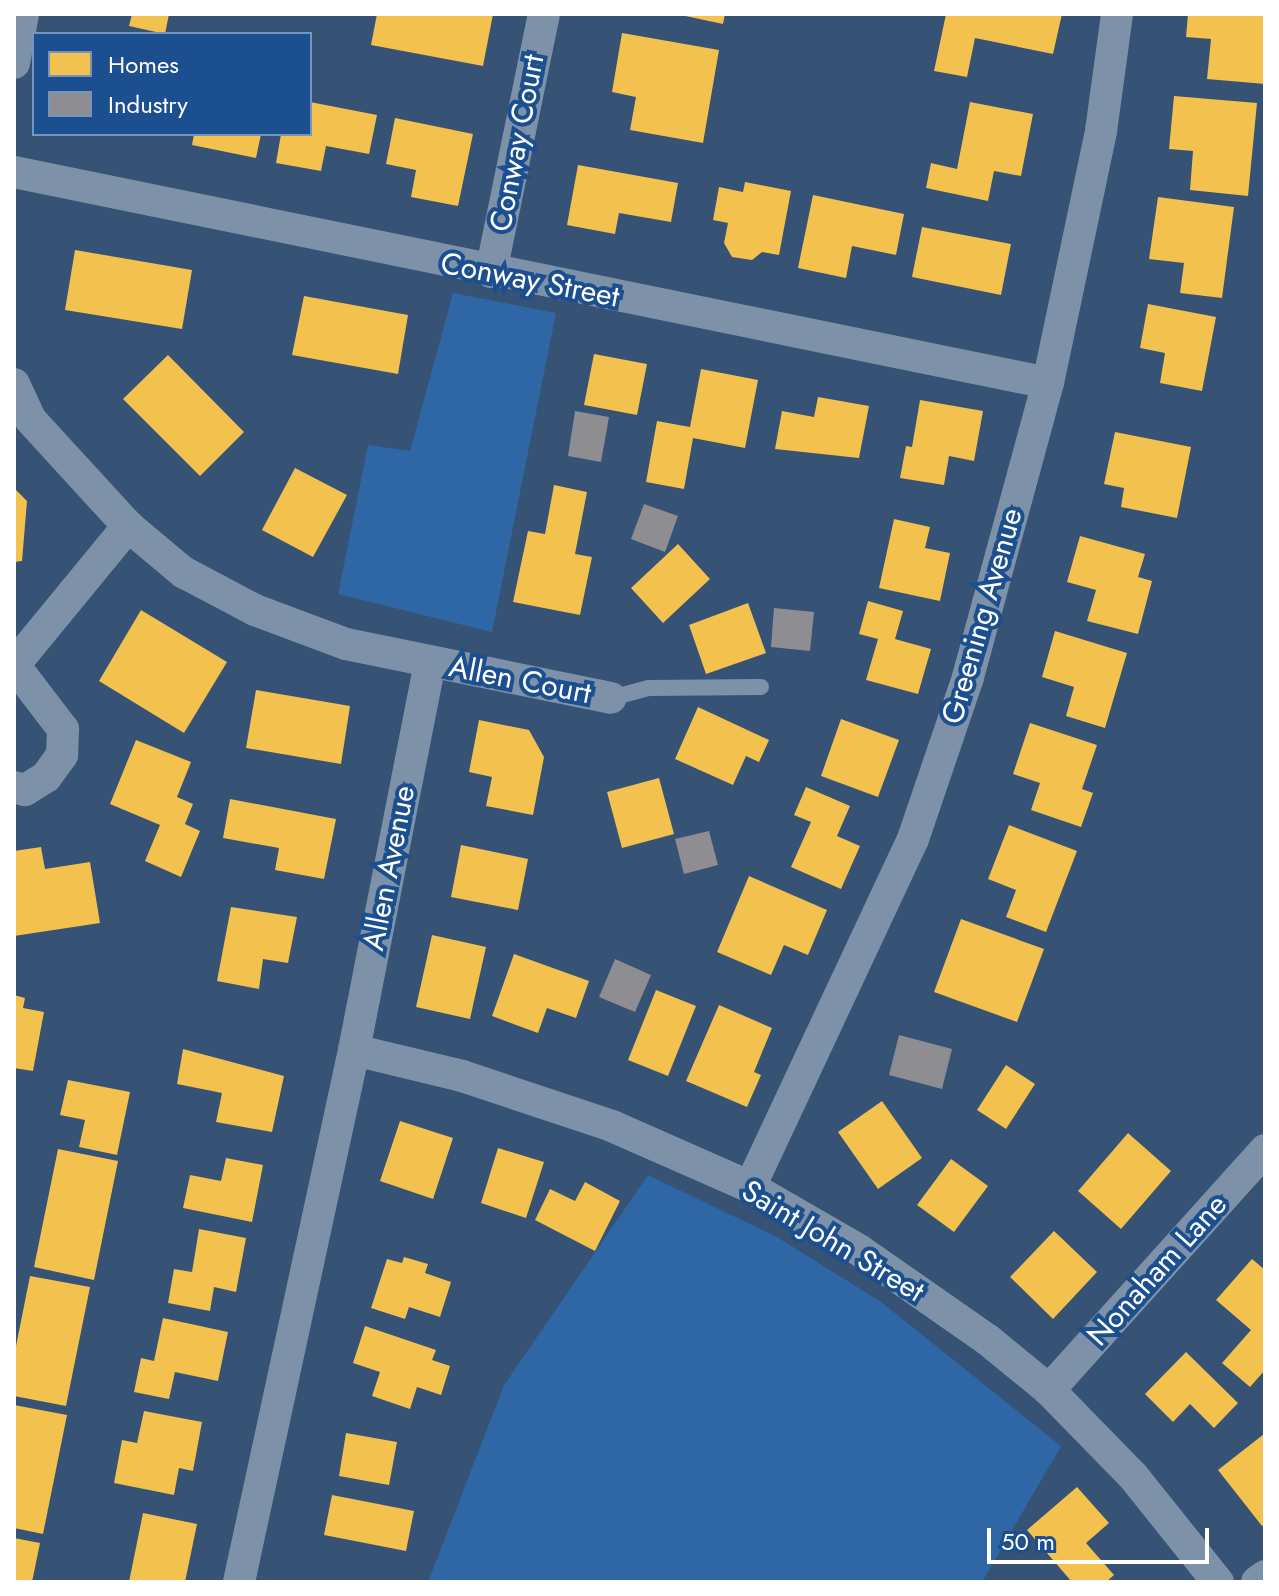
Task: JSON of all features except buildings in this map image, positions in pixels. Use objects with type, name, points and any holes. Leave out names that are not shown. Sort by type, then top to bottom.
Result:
[{"type":"street","points":[[14,63],[23,14]]},
{"type":"street","name":"Conway Court","points":[[491,272],[544,14]]},
{"type":"street","name":"Greening Avenue","points":[[750,1187],[913,839],[968,677],[1048,383],[1101,131],[1117,14]]},
{"type":"street","name":"Conway Street","points":[[14,172],[491,272],[1048,383]]},
{"type":"street","points":[[14,384],[30,419],[128,526],[183,572],[255,610],[346,644],[430,662]]},
{"type":"street","points":[[14,787],[25,790],[46,777],[62,755],[63,729],[14,665],[128,526]]},
{"type":"street","name":"Allen Court","points":[[430,662],[611,698]]},
{"type":"street","name":"Allen Avenue","points":[[239,1582],[354,1050],[430,662]]},
{"type":"street","name":"Saint John Street","points":[[354,1050],[462,1076],[612,1126],[750,1187],[859,1250],[988,1340],[1049,1390],[1133,1476],[1218,1582]]},
{"type":"street","name":"Nonaham Lane","points":[[1049,1390],[1265,1150]]},
{"type":"street","points":[[1257,1582],[1265,1576]]},
{"type":"lane","points":[[611,698],[648,688],[761,687]]},
{"type":"shaded area","points":[[453,293],[556,313],[492,632],[338,594],[368,445],[410,451]]},
{"type":"shaded area","points":[[648,1175],[775,1236],[880,1301],[1061,1446],[982,1582],[428,1582],[504,1385]]}]
